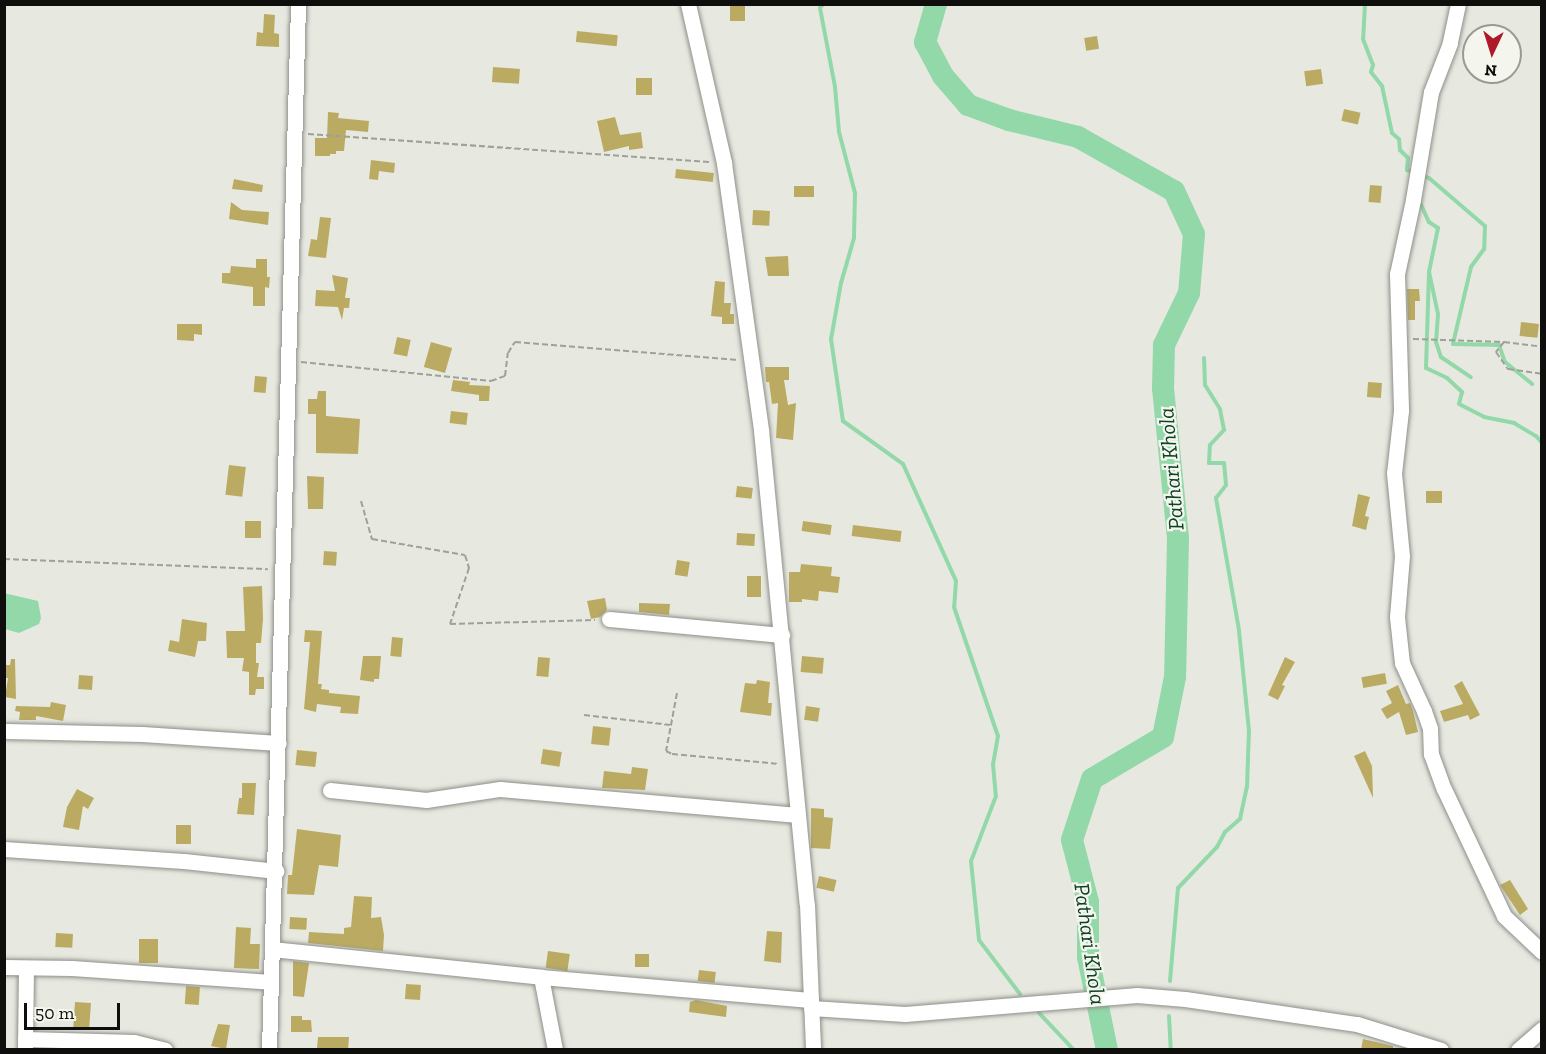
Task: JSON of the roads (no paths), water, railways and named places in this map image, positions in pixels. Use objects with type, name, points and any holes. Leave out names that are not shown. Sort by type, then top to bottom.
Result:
[{"type":"street","points":[[269,1050],[276,871],[298,4]]},
{"type":"street","points":[[688,4],[724,164],[752,361],[782,635],[807,904],[813,1050]]},
{"type":"street","points":[[1458,4],[1450,43],[1431,92],[1413,200],[1397,274],[1401,411],[1394,473],[1402,556],[1397,617],[1402,663],[1430,728],[1431,754],[1444,789],[1504,915],[1542,952]]},
{"type":"street","points":[[609,620],[782,635]]},
{"type":"street","points":[[7,731],[153,734],[279,743]]},
{"type":"street","points":[[330,790],[426,800],[500,789],[798,815]]},
{"type":"street","points":[[4,849],[184,861],[276,871]]},
{"type":"street","points":[[272,949],[905,1014],[1137,995],[1185,999],[1357,1024],[1441,1050]]},
{"type":"street","points":[[4,967],[72,968],[271,982]]},
{"type":"street","points":[[26,968],[25,1044],[134,1042],[165,1050]]},
{"type":"street","points":[[541,977],[555,1050]]},
{"type":"street","points":[[1518,1050],[1542,1029]]},
{"type":"waterway","points":[[823,4],[820,8],[835,87],[839,132],[855,193],[854,238],[841,283],[831,339],[843,421],[903,464],[956,581],[954,607],[998,736],[993,764],[996,796],[971,861],[979,940],[1020,994]]},
{"type":"waterway","name":"Pathari Khola","points":[[925,42],[929,4]]},
{"type":"waterway","name":"Pathari Khola","points":[[936,4],[925,42],[943,76],[968,105],[1009,120],[1078,137],[1174,191],[1194,234],[1189,293],[1164,345],[1163,388],[1178,538],[1175,677],[1163,737],[1092,779],[1072,840],[1088,902],[1088,957],[1107,1050]]},
{"type":"waterway","points":[[1365,4],[1363,39],[1373,65],[1371,72],[1382,86],[1392,133],[1399,139],[1400,150],[1408,158],[1407,170],[1413,172]]},
{"type":"waterway","points":[[1420,175],[1429,178],[1485,226],[1484,249],[1471,267],[1453,344],[1499,345],[1505,362],[1532,384]]},
{"type":"waterway","points":[[1419,200],[1429,222],[1438,228],[1429,272],[1438,314],[1436,342],[1441,357],[1471,377]]},
{"type":"waterway","points":[[1429,272],[1426,368],[1447,378],[1462,392],[1459,404],[1484,417],[1514,423],[1536,436],[1542,443]]},
{"type":"waterway","points":[[1170,981],[1178,888],[1217,847],[1225,832],[1240,819],[1247,787],[1249,731],[1239,630],[1216,498],[1226,485],[1224,463],[1209,463],[1210,445],[1224,430],[1220,409],[1205,385],[1204,358]]},
{"type":"waterway","points":[[1542,478],[1542,484]]},
{"type":"waterway","points":[[1039,1013],[1074,1050]]},
{"type":"waterway","points":[[1169,1016],[1171,1050]]}]
